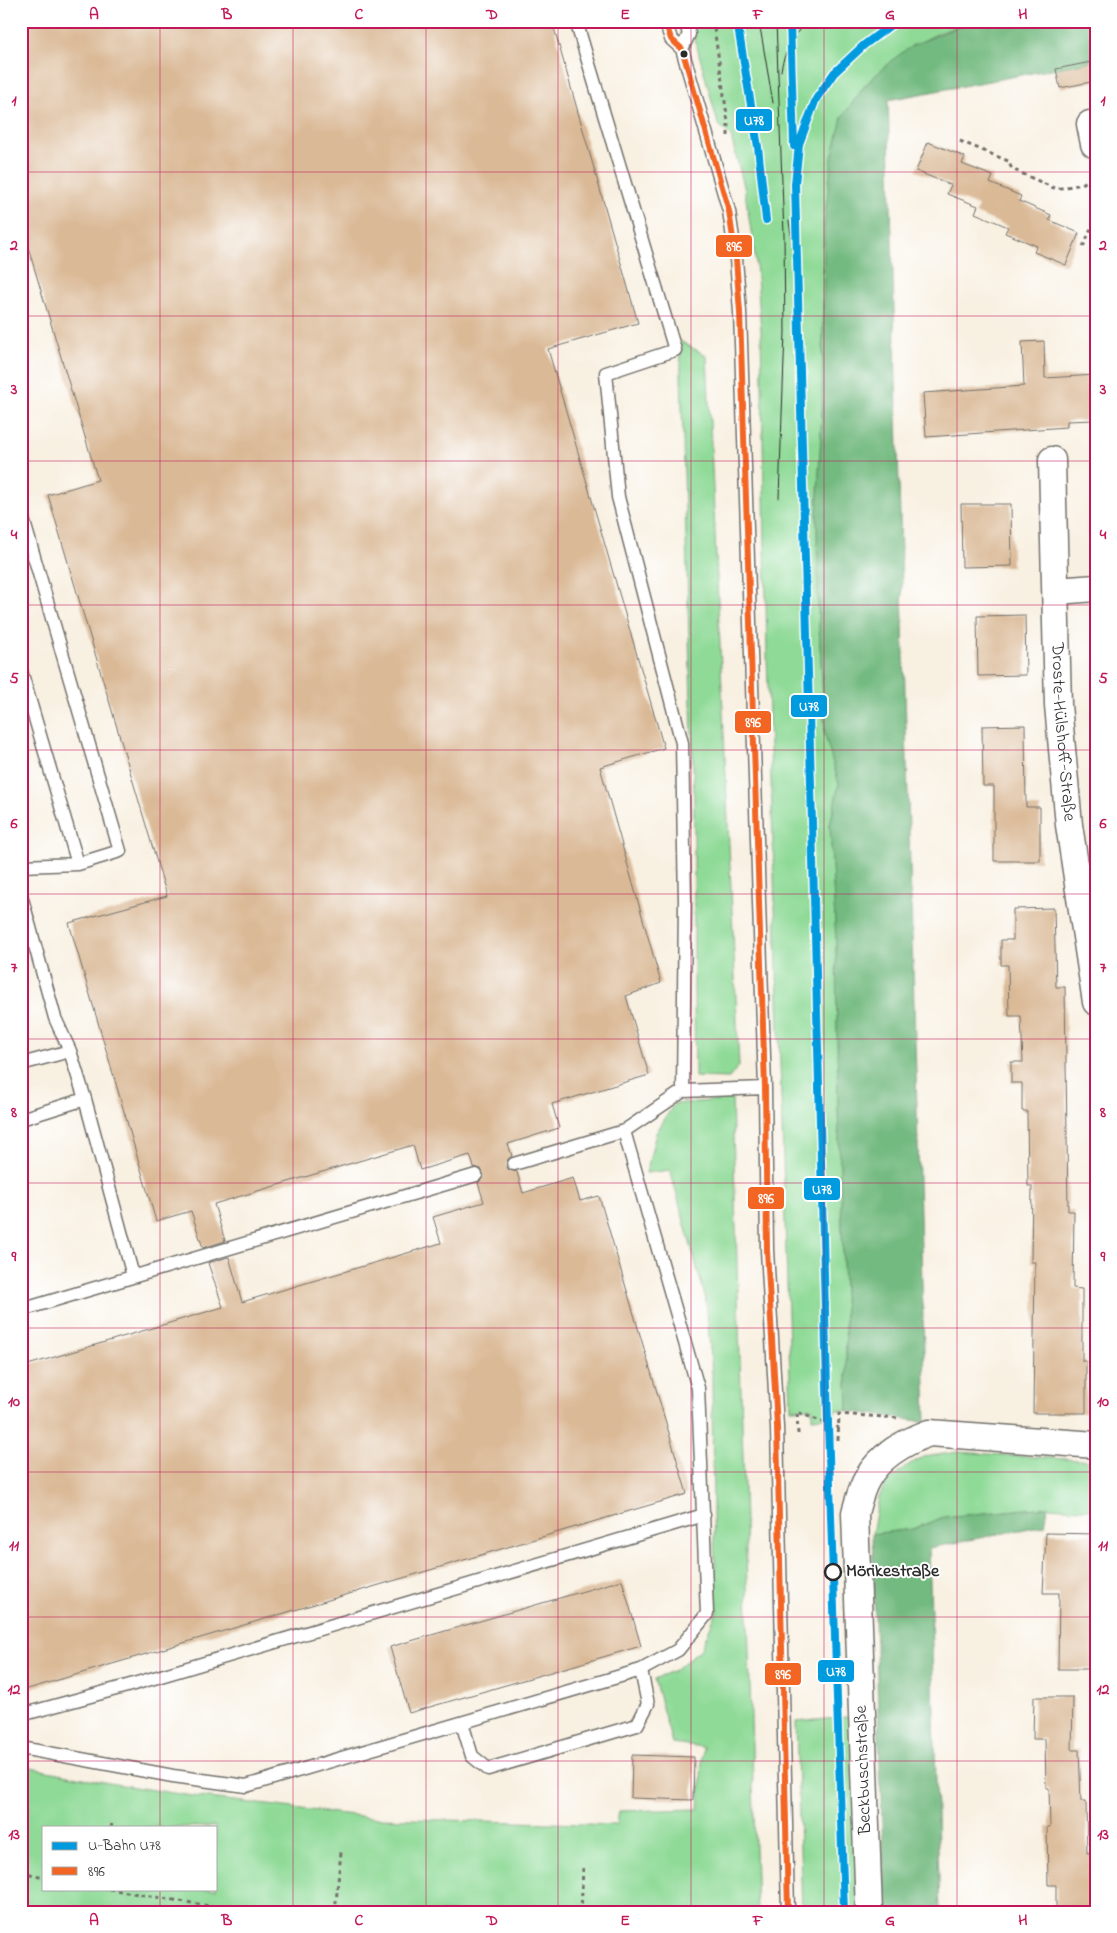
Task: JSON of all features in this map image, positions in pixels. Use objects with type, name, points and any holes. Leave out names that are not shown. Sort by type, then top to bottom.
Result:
[{"type":"street","name":"Droste-Hülshoff-Straße","points":[[1052,460],[1058,705],[1069,825],[1096,1002]]},
{"type":"street","points":[[1056,591],[1096,588]]},
{"type":"street","points":[[907,1441],[929,1434],[1096,1445]]},
{"type":"street","name":"Beckbuschstraße","points":[[869,1912],[854,1513],[867,1480],[878,1465],[891,1452],[907,1441]]},
{"type":"lane","points":[[576,21],[675,350],[606,374],[618,497],[682,743],[685,901],[683,1091]]},
{"type":"lane","points":[[664,21],[671,39],[682,49],[728,211],[736,259],[740,321],[765,1088],[767,1250],[777,1427],[788,1912]]},
{"type":"lane","points":[[682,49],[689,34],[685,21]]},
{"type":"lane","points":[[21,512],[120,850],[78,864],[21,866]]},
{"type":"lane","points":[[21,670],[78,864]]},
{"type":"lane","points":[[21,895],[56,1018],[70,1051],[86,1100],[133,1276]]},
{"type":"lane","points":[[21,1064],[70,1051]]},
{"type":"lane","points":[[514,1164],[624,1131],[683,1091],[765,1088]]},
{"type":"lane","points":[[21,1119],[86,1100]]},
{"type":"lane","points":[[21,1748],[173,1776],[246,1786],[648,1668],[678,1650],[707,1614],[698,1388],[624,1131]]},
{"type":"lane","points":[[21,1310],[476,1175]]},
{"type":"lane","points":[[21,1715],[128,1686],[704,1515]]},
{"type":"lane","points":[[462,1723],[472,1756],[488,1769],[638,1726],[648,1704],[641,1670]]},
{"type":"path","points":[[713,21],[728,122],[728,142]]},
{"type":"path","points":[[960,141],[1008,161],[1012,169],[1056,189],[1082,184],[1096,175]]},
{"type":"path","points":[[1084,247],[1096,217]]},
{"type":"path","points":[[798,1434],[797,1412],[839,1428]]},
{"type":"path","points":[[838,1440],[839,1414],[905,1418],[907,1441]]},
{"type":"path","points":[[335,1912],[341,1852]]},
{"type":"path","points":[[581,1912],[583,1868]]},
{"type":"path","points":[[21,1872],[42,1877]]},
{"type":"path","points":[[115,1890],[245,1912]]},
{"type":"green space","points":[[690,21],[988,21],[953,28],[937,34],[907,51],[866,84],[822,413],[817,516],[818,608],[825,735],[839,784],[830,825],[836,941],[838,1108],[848,1411],[835,1410],[835,1416],[812,1418],[812,1408],[791,1409],[767,654],[761,331],[756,263],[744,186],[731,137],[718,124]]},
{"type":"green space","points":[[988,21],[1096,21],[1096,61],[888,100],[926,1422],[848,1411],[838,1108],[836,941],[830,825],[839,784],[825,735],[818,608],[817,516],[822,413],[824,224],[832,158],[842,117],[866,84],[892,60],[913,45],[967,23]]},
{"type":"green space","points":[[680,341],[707,356],[739,1066],[729,1078],[695,1077],[694,799]]},
{"type":"green space","points":[[732,1099],[757,1912],[21,1912],[21,1766],[192,1796],[378,1818],[617,1825],[619,1811],[699,1809],[703,1747],[672,1743],[654,1679],[675,1670],[701,1649],[717,1611],[713,1515],[712,1374],[706,1301],[670,1170],[646,1173],[656,1133],[674,1104]]},
{"type":"green space","points":[[958,1452],[1096,1461],[1096,1510],[1048,1507],[944,1517],[913,1529],[872,1534],[879,1497],[885,1485],[908,1465],[923,1457]]},
{"type":"green space","points":[[1048,1507],[1045,1525],[929,1548],[940,1912],[885,1912],[872,1534],[913,1529],[944,1517]]},
{"type":"green space","points":[[855,1716],[859,1912],[802,1912],[796,1722]]},
{"type":"building","points":[[21,21],[552,21],[638,323],[548,349],[664,748],[600,767],[661,983],[626,996],[649,1075],[552,1104],[559,1128],[508,1144],[512,1156],[508,1159],[506,1166],[509,1170],[517,1172],[523,1193],[573,1178],[580,1201],[599,1196],[687,1494],[21,1691],[21,1367],[223,1307],[208,1263],[229,1257],[242,1302],[441,1243],[433,1217],[484,1202],[478,1183],[484,1176],[481,1169],[474,1167],[470,1155],[420,1170],[413,1145],[214,1204],[225,1241],[203,1248],[191,1211],[156,1221],[69,923],[167,896],[48,495],[98,480],[21,224]]},
{"type":"building","points":[[1096,61],[1096,81],[1060,88],[1056,69]]},
{"type":"building","points":[[928,142],[965,157],[962,164],[993,176],[990,183],[1021,196],[1019,201],[1051,215],[1049,220],[1079,233],[1066,265],[1034,252],[1037,246],[1005,233],[1008,227],[975,213],[978,206],[947,194],[951,185],[916,171]]},
{"type":"building","points":[[1044,341],[1045,378],[1096,375],[1096,420],[1067,421],[1067,427],[926,437],[923,393],[1024,386],[1022,342]]},
{"type":"building","points":[[961,504],[1011,504],[1012,566],[962,567]]},
{"type":"building","points":[[1025,615],[1026,675],[978,676],[977,616]]},
{"type":"building","points":[[1025,725],[1026,807],[1040,807],[1040,861],[994,861],[994,786],[983,786],[982,726]]},
{"type":"building","points":[[1054,908],[1056,987],[1065,987],[1068,1211],[1074,1211],[1073,1288],[1082,1289],[1082,1361],[1086,1361],[1086,1413],[1033,1413],[1035,1262],[1031,1262],[1032,1186],[1028,1186],[1027,1111],[1022,1111],[1022,1083],[1011,1083],[1011,1062],[1023,1062],[1021,1016],[1009,1016],[1008,965],[1001,965],[1001,940],[1013,940],[1013,909]]},
{"type":"building","points":[[1046,1533],[1096,1534],[1096,1669],[1058,1669],[1059,1593],[1043,1593]]},
{"type":"building","points":[[622,1580],[641,1646],[409,1713],[390,1647]]},
{"type":"building","points":[[1034,1697],[1073,1697],[1072,1750],[1079,1750],[1081,1801],[1086,1801],[1087,1853],[1093,1853],[1093,1912],[1056,1912],[1056,1885],[1048,1885],[1047,1827],[1050,1827],[1049,1788],[1046,1788],[1045,1739],[1033,1739]]},
{"type":"building","points":[[632,1755],[694,1757],[693,1800],[631,1798]]},
{"type":"tram line","points":[[759,21],[773,103]]},
{"type":"tram line","points":[[776,21],[784,235],[785,332],[779,498]]},
{"type":"tram line","points":[[781,71],[787,51],[805,21]]},
{"type":"tram line","points":[[789,221],[793,249],[798,326]]},
{"type":"metro line","name":"U78","points":[[737,21],[758,147],[766,220]]},
{"type":"metro line","name":"U78","points":[[790,21],[794,146]]},
{"type":"metro line","name":"U78","points":[[844,1912],[828,1424],[795,184],[799,144],[816,99],[834,73],[864,45],[896,21]]},
{"type":"transit line","name":"896","points":[[665,21],[671,39],[682,49],[729,211],[736,259],[740,312],[765,1088],[767,1250],[777,1427],[788,1912]]},
{"type":"place","name":"Mörikestraße","points":[[833,1572]]}]
